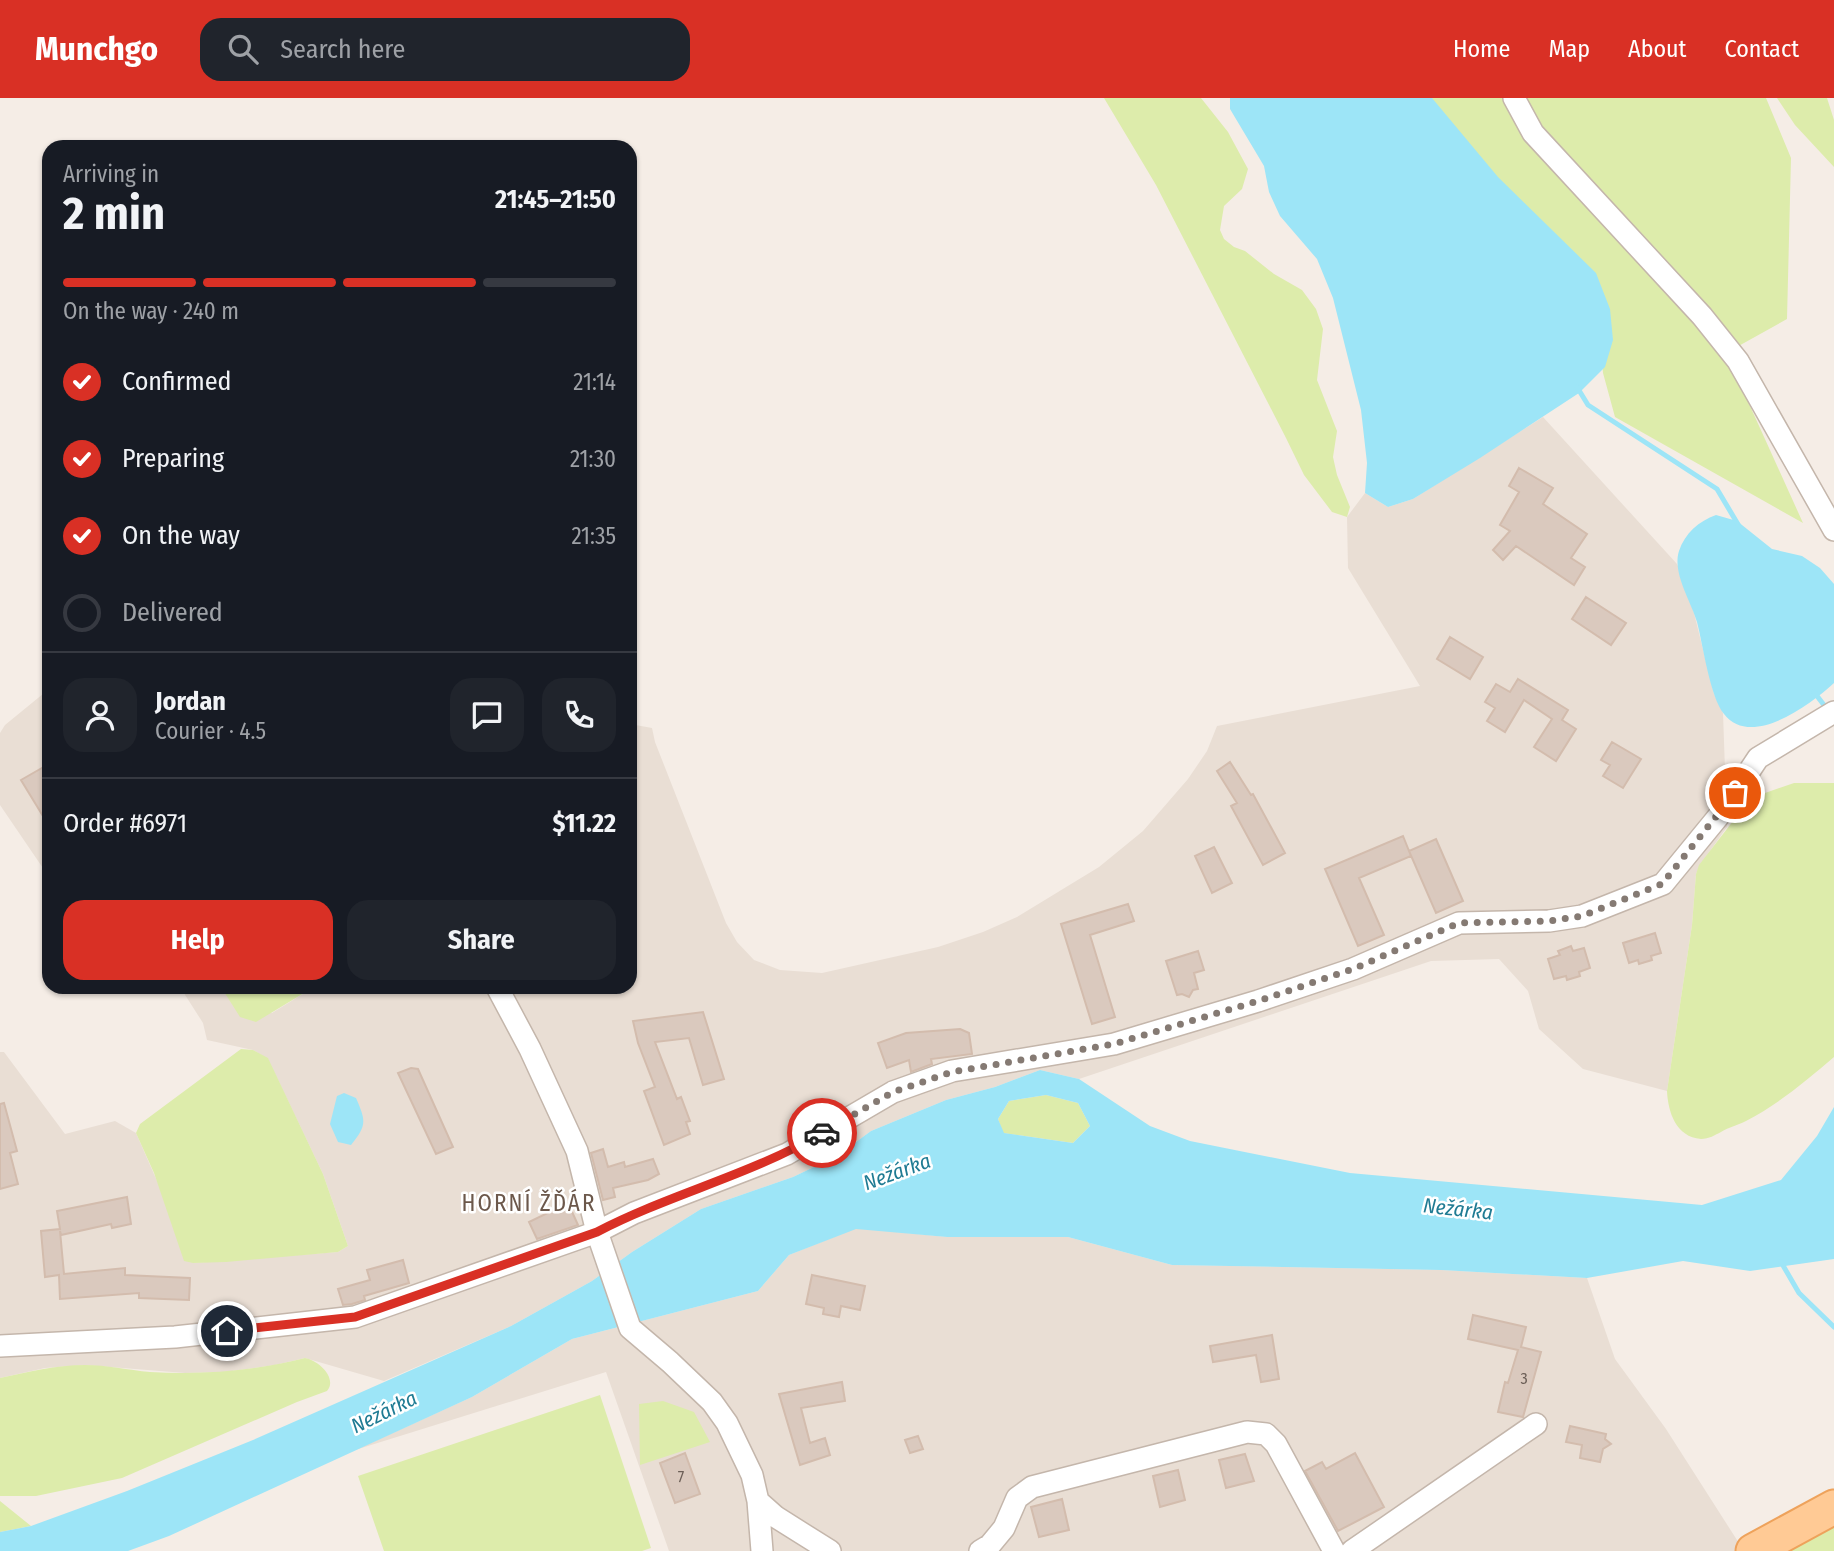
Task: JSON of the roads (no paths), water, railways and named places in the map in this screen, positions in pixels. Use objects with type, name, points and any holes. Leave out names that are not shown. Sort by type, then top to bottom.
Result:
[{"type":"main road","points":[[1753,1551],[1834,1507]]},
{"type":"street","points":[[1514,98],[1533,133],[1702,316],[1738,361],[1834,530]]},
{"type":"street","points":[[0,1346],[175,1337],[355,1317],[597,1232],[635,1213],[787,1154],[893,1092],[952,1072],[1114,1044],[1353,969],[1459,923],[1549,921],[1582,916],[1662,884],[1722,812],[1758,758],[1834,712]]},
{"type":"street","points":[[501,994],[530,1049],[577,1151],[597,1232],[630,1328],[712,1402],[727,1423],[752,1475],[758,1500],[762,1551]]},
{"type":"street","points":[[1352,1551],[1536,1424]]},
{"type":"street","points":[[979,1551],[990,1545],[1004,1528],[1017,1498],[1032,1487],[1247,1432],[1266,1434],[1276,1444],[1334,1551]]},
{"type":"street","points":[[758,1500],[798,1544],[830,1551]]},
{"type":"water","points":[[1230,98],[1432,98],[1498,177],[1596,273],[1610,309],[1613,340],[1605,367],[1579,393],[1413,499],[1388,507],[1365,493],[1367,463],[1361,410],[1333,298],[1317,259],[1280,216],[1269,192],[1264,166],[1230,109]]},
{"type":"water","points":[[1716,515],[1737,521],[1772,549],[1802,556],[1820,568],[1834,584],[1834,683],[1796,712],[1764,725],[1749,727],[1735,724],[1719,706],[1697,622],[1680,578],[1679,551],[1685,539],[1698,524]]},
{"type":"water","name":"Nežárka","points":[[1040,1070],[1079,1079],[1150,1126],[1190,1141],[1350,1173],[1702,1205],[1781,1180],[1817,1136],[1834,1107],[1834,1259],[1750,1271],[1683,1261],[1587,1278],[1441,1270],[1172,1265],[1068,1237],[947,1237],[856,1229],[789,1255],[758,1291],[572,1339],[472,1397],[169,1536],[128,1551],[0,1551],[0,1532],[31,1526],[127,1491],[253,1440],[511,1326],[592,1281],[632,1252],[701,1209],[793,1177],[837,1156],[871,1131],[946,1100],[995,1087]],"holes":[[[1046,1095],[1078,1103],[1090,1126],[1073,1143],[1004,1133],[998,1119],[1009,1101]]]},
{"type":"water","points":[[344,1093],[356,1098],[363,1118],[360,1132],[351,1145],[338,1142],[330,1124],[337,1096]]},
{"type":"waterway","points":[[1577,387],[1588,405],[1717,489],[1739,526]]},
{"type":"waterway","points":[[1814,692],[1827,709]]},
{"type":"waterway","points":[[1781,1262],[1799,1293],[1834,1327]]},
{"type":"district","name":"HORNÍ ŽĎÁR","points":[[529,1203]]}]
